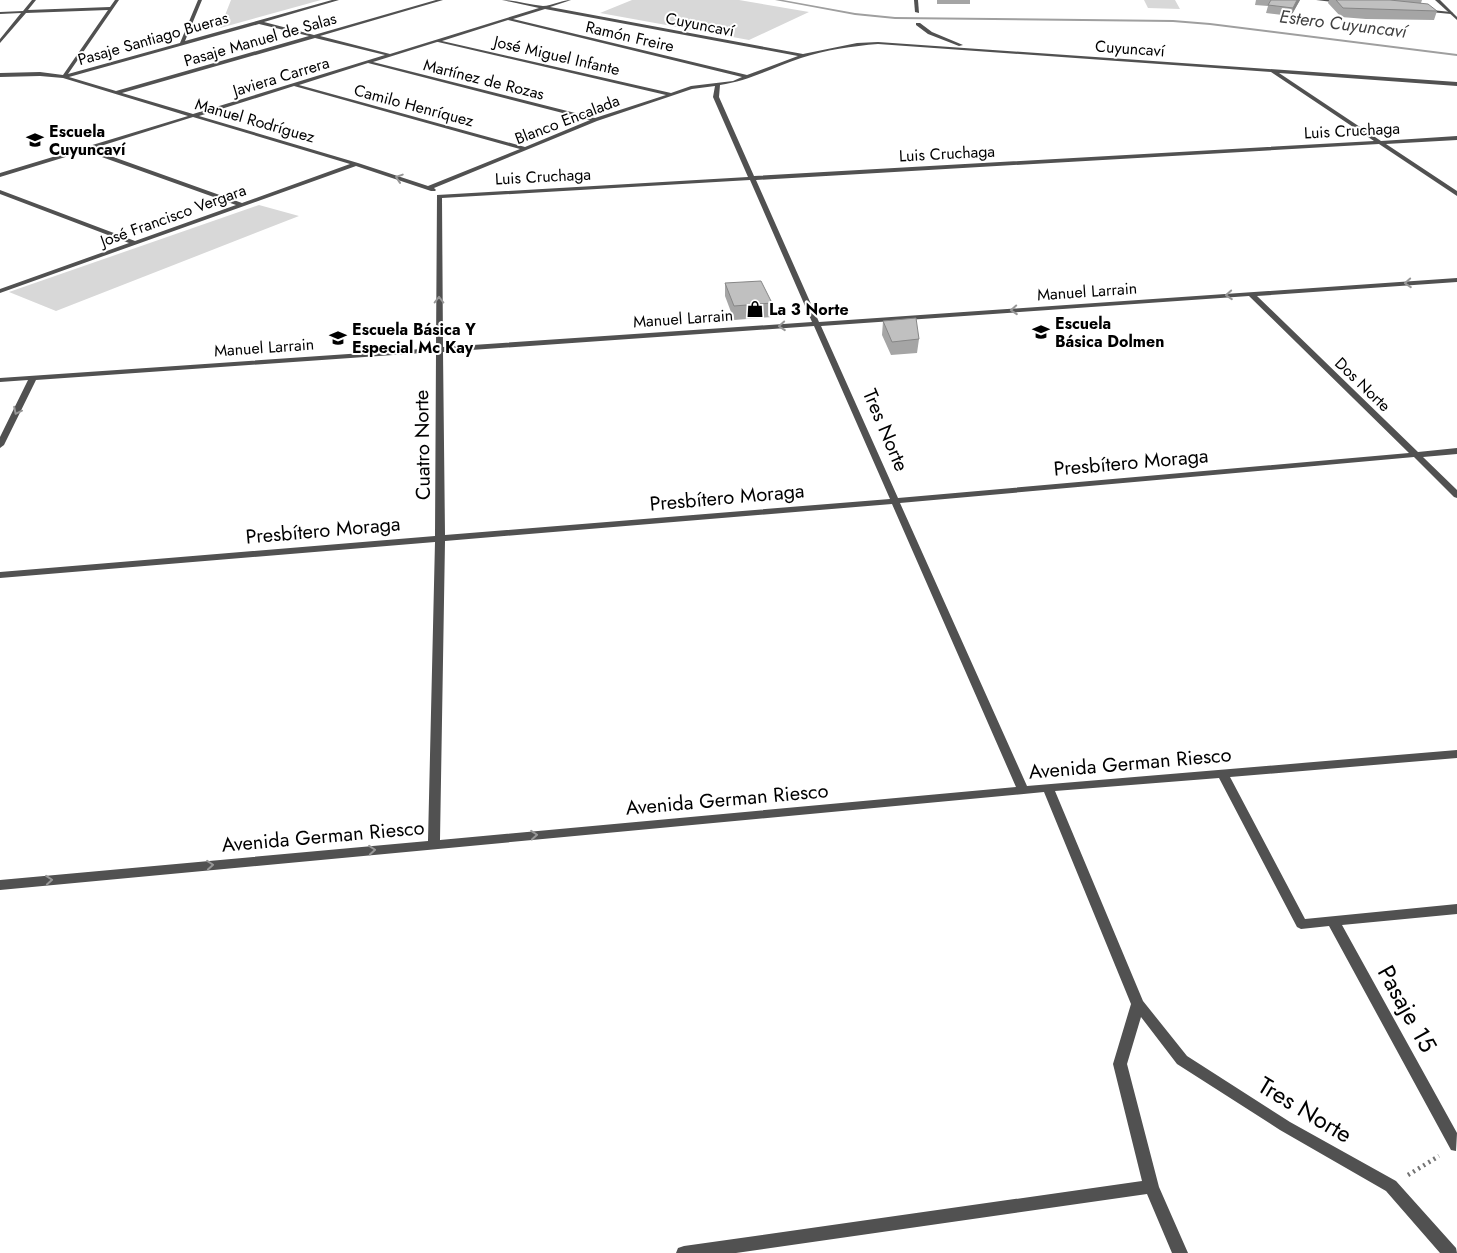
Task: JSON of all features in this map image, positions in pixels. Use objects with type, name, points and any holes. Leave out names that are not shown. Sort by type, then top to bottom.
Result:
[{"type":"street","points":[[0,42],[34,0]]},
{"type":"street","points":[[64,76],[117,0]]},
{"type":"street","points":[[182,42],[200,0]]},
{"type":"street","name":"Pasaje Santiago Bueras","points":[[64,76],[337,0]]},
{"type":"street","name":"Pasaje Manuel de Salas","points":[[115,93],[441,0]]},
{"type":"street","name":"Cuyuncaví","points":[[504,0],[802,56]]},
{"type":"street","name":"Javiera Carrera","points":[[0,175],[570,0]]},
{"type":"street","points":[[916,0],[917,12]]},
{"type":"street","points":[[1318,0],[1346,3]]},
{"type":"street","points":[[1437,0],[1457,19]]},
{"type":"street","points":[[0,13],[112,8]]},
{"type":"street","points":[[1413,9],[1451,13]]},
{"type":"street","name":"Ramón Freire","points":[[507,19],[748,77]]},
{"type":"street","points":[[257,22],[390,55]]},
{"type":"street","points":[[918,24],[930,33],[973,49]]},
{"type":"street","name":"José Miguel Infante","points":[[437,40],[671,95]]},
{"type":"street","name":"Cuyuncaví","points":[[718,85],[734,82],[802,56],[843,46],[873,43],[1457,84]]},
{"type":"street","name":"Martínez de Rozas","points":[[367,62],[595,120]]},
{"type":"street","points":[[1271,70],[1457,194]]},
{"type":"street","name":"Manuel Rodríguez","points":[[0,76],[40,74],[64,76],[115,93],[356,164],[429,188],[439,196]]},
{"type":"street","name":"Camilo Henríquez","points":[[294,85],[527,149]]},
{"type":"street","name":"Blanco Encalada","points":[[429,188],[595,120],[691,88],[718,85]]},
{"type":"street","name":"Tres Norte","points":[[718,85],[716,97],[754,178],[1023,790]]},
{"type":"street","name":"Luis Cruchaga","points":[[439,196],[1457,138]]},
{"type":"street","points":[[86,148],[242,204]]},
{"type":"street","name":"José Francisco Vergara","points":[[0,292],[356,164]]},
{"type":"street","points":[[0,192],[136,243]]},
{"type":"street","name":"Cuatro Norte","points":[[434,844],[440,537],[439,196]]},
{"type":"street","name":"Manuel Larrain","points":[[0,380],[1457,280]]},
{"type":"street","points":[[0,285],[8,288]]},
{"type":"street","name":"Dos Norte","points":[[1250,293],[1457,495]]},
{"type":"street","points":[[0,445],[34,377]]},
{"type":"street","name":"Presbítero Moraga","points":[[0,575],[440,537],[895,501],[1457,451]]},
{"type":"street","name":"Avenida German Riesco","points":[[0,885],[1023,790],[1457,754]]},
{"type":"street","points":[[1223,774],[1301,924],[1457,909]]},
{"type":"street","name":"Tres Norte","points":[[1048,788],[1138,1004],[1182,1060],[1285,1126],[1391,1186],[1450,1253]]},
{"type":"street","name":"Pasaje 15","points":[[1333,921],[1456,1145]]},
{"type":"street","points":[[1138,1004],[1120,1064],[1151,1187],[1180,1253]]},
{"type":"street","points":[[684,1253],[1151,1187]]},
{"type":"path","points":[[1391,1186],[1456,1145]]},
{"type":"shaded area","points":[[231,0],[321,0],[220,28]]},
{"type":"shaded area","points":[[632,0],[739,0],[809,12],[749,40],[600,13]]},
{"type":"shaded area","points":[[1144,0],[1175,0],[1180,9],[1148,8]]},
{"type":"shaded area","points":[[259,205],[299,216],[56,311],[9,292]]},
{"type":"building","points":[[1271,0],[1297,0],[1293,8],[1268,5]]},
{"type":"building","points":[[1336,0],[1390,0],[1428,4],[1437,11],[1343,8]]},
{"type":"building","points":[[761,281],[772,303],[734,306],[725,283]]},
{"type":"building","points":[[916,318],[919,339],[892,342],[883,321]]},
{"type":"waterway","name":"Estero Cuyuncaví","points":[[777,0],[855,14],[895,18],[1173,21],[1457,55]]},
{"type":"place","name":"Escuela Cuyuncaví","points":[[35,140]]},
{"type":"place","name":"La 3 Norte","points":[[755,309]]},
{"type":"place","name":"Escuela Básica Dolmen","points":[[1041,332]]},
{"type":"place","name":"Escuela Básica Y Especial Mc Kay","points":[[338,338]]}]
